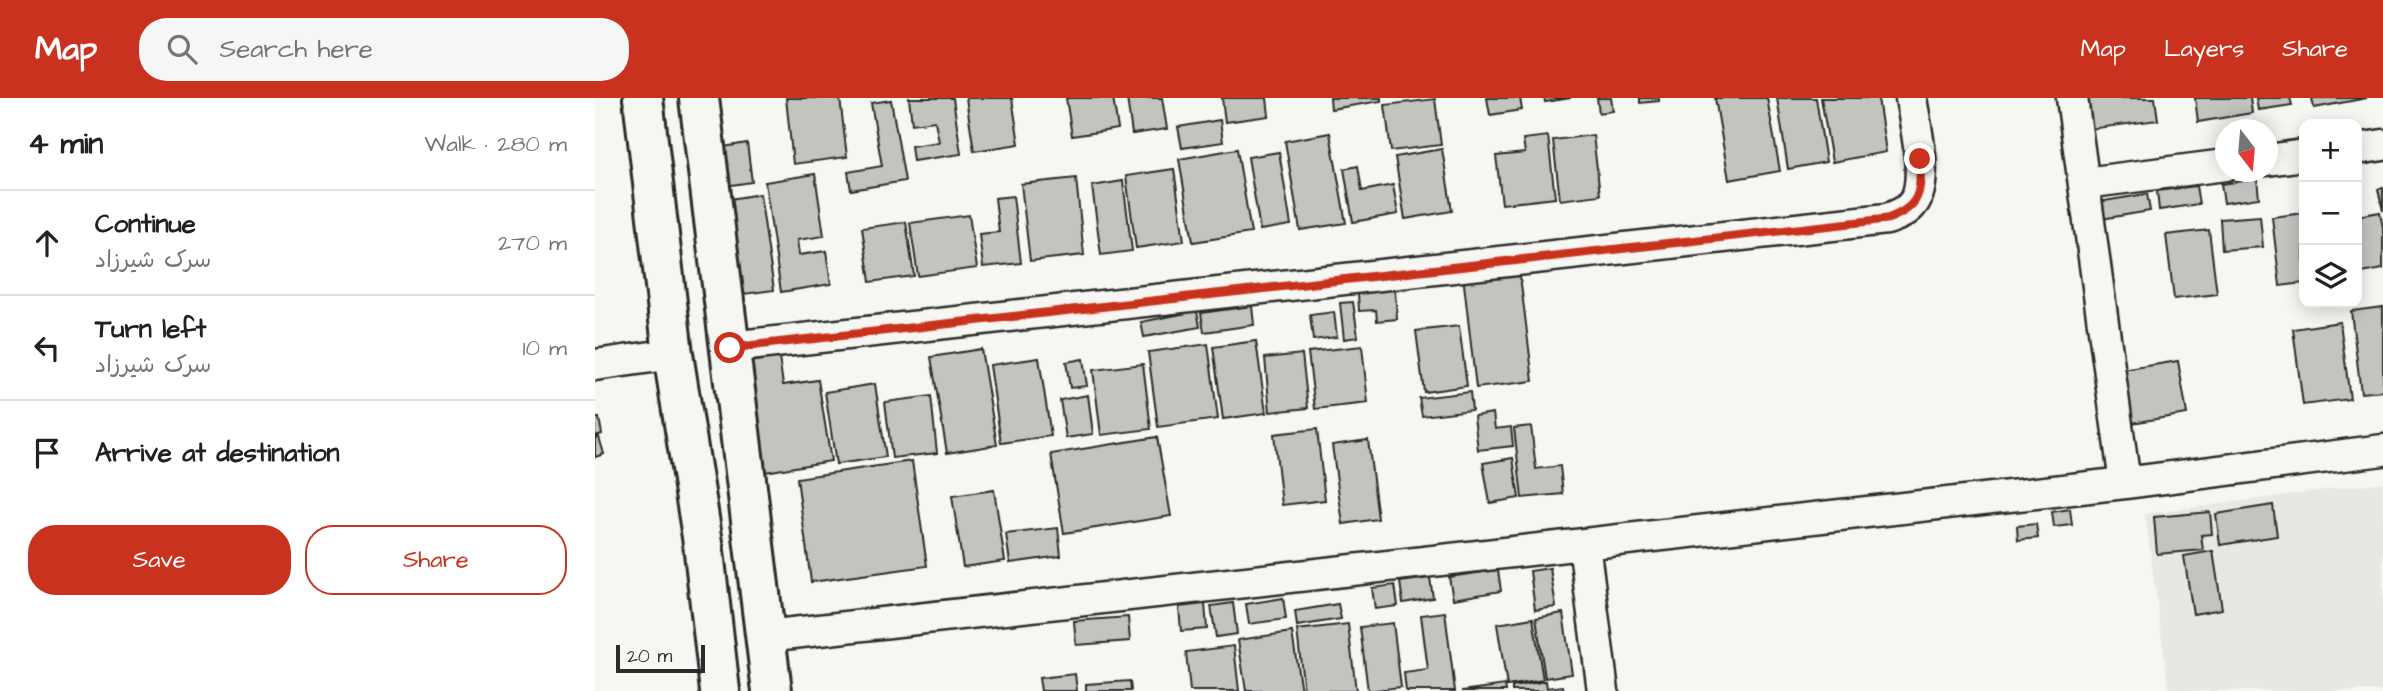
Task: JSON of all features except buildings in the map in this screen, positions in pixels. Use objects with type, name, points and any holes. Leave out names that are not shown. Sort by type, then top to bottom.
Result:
[{"type":"street","points":[[643,98],[673,354],[703,543],[720,691]]},
{"type":"street","points":[[699,98],[772,691]]},
{"type":"street","points":[[730,348],[1887,219],[1904,213],[1916,200],[1920,181],[1920,159],[1911,98]]},
{"type":"street","points":[[2072,98],[2125,483]]},
{"type":"street","points":[[2362,148],[2383,145]]},
{"type":"street","points":[[2278,159],[2299,156]]},
{"type":"street","points":[[2085,183],[2215,166]]},
{"type":"street","points":[[595,365],[673,354]]},
{"type":"street","points":[[766,636],[2125,483],[2383,450]]},
{"type":"street","points":[[1584,544],[1603,691]]},
{"type":"shaded area","points":[[2383,482],[2383,691],[2169,691],[2145,514]]},
{"type":"route","points":[[730,348],[1887,219],[1904,213],[1916,200],[1920,181],[1920,159]]}]
